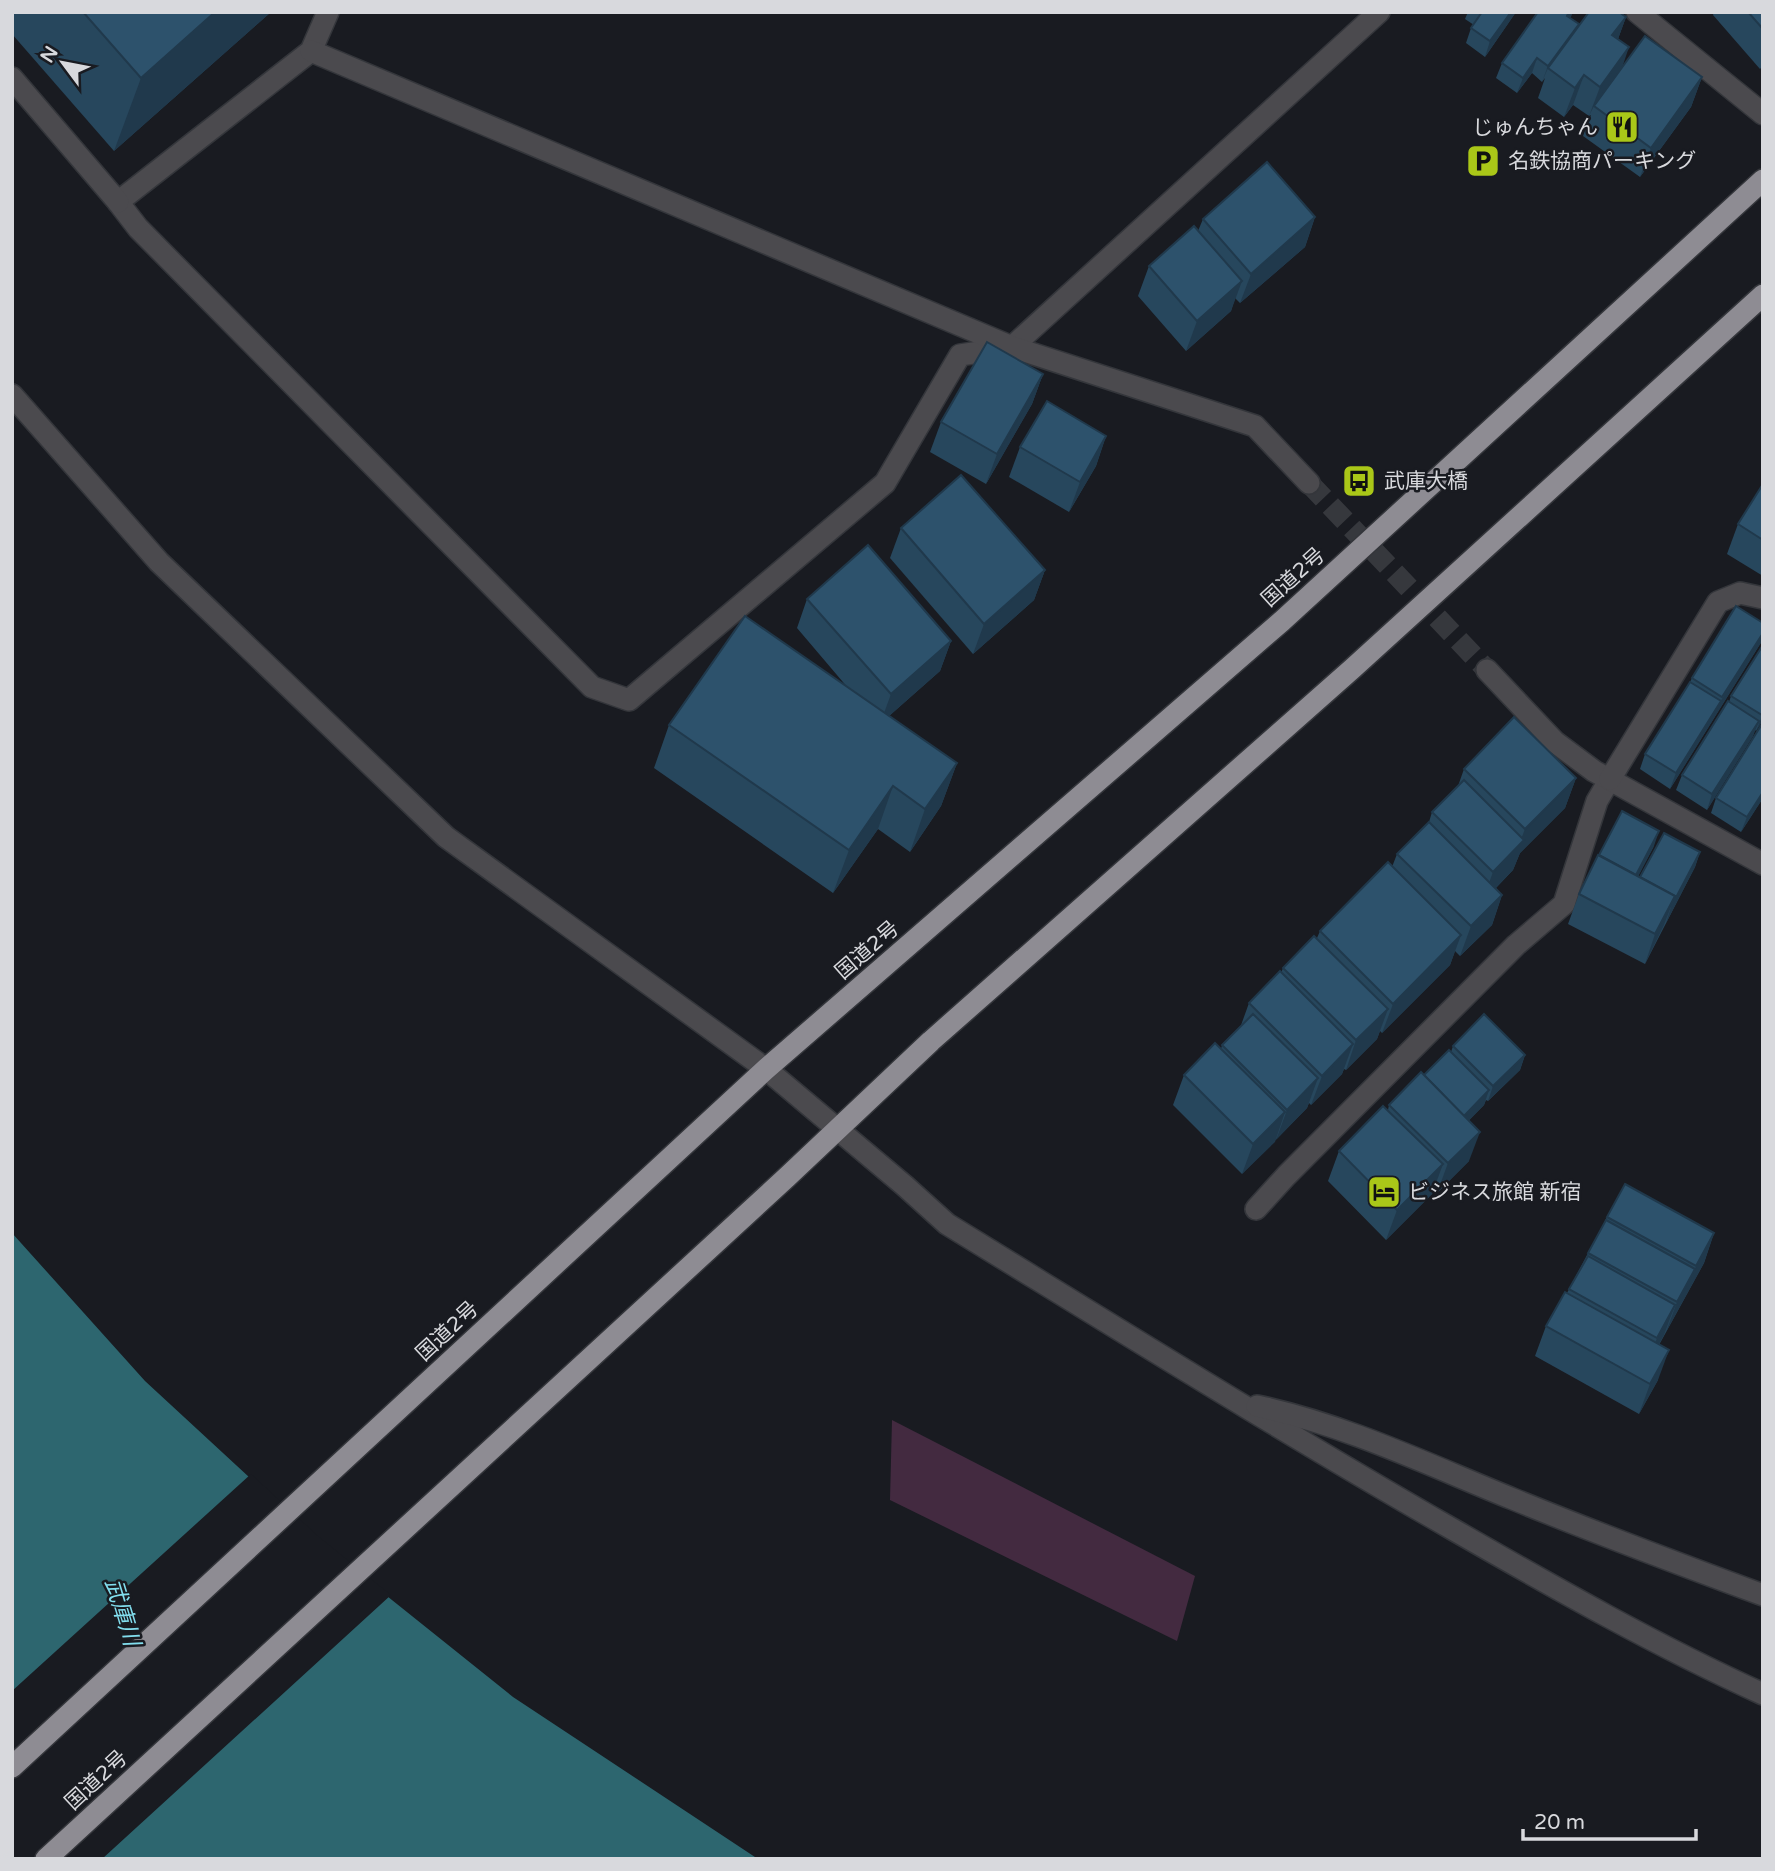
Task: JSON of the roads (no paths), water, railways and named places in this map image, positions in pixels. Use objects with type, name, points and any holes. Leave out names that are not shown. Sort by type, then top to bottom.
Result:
[{"type":"highway","name":"国道2号","points":[[12,1767],[766,1069],[1282,621],[1763,180]]},
{"type":"highway","name":"国道2号","points":[[46,1859],[931,1041],[1362,659],[1763,295]]},
{"type":"street","points":[[118,202],[311,51],[328,12]]},
{"type":"street","points":[[12,78],[138,228],[592,687],[629,700],[885,483],[960,355],[1012,346],[1379,12]]},
{"type":"street","points":[[1637,12],[1763,114]]},
{"type":"street","points":[[311,51],[1012,346],[1255,426],[1310,483]]},
{"type":"street","points":[[12,395],[159,562],[446,837],[766,1069],[947,1224],[1360,1476],[1526,1572],[1708,1669],[1763,1694]]},
{"type":"street","points":[[1256,1209],[1516,945],[1564,904],[1597,802],[1718,602],[1740,593],[1763,598]]},
{"type":"street","points":[[1487,670],[1555,742],[1594,771],[1763,864]]},
{"type":"street","points":[[1239,1403],[1293,1414],[1362,1436],[1549,1514],[1763,1595]]},
{"type":"water","name":"武庫川","points":[[12,1233],[145,1381],[317,1540],[513,1697],[758,1859],[12,1859]]},
{"type":"tunnel","points":[[1309,483],[1487,670]]},
{"type":"place","name":"じゅんちゃん","points":[[1622,127]]},
{"type":"place","name":"名鉄協商パーキング","points":[[1483,161]]},
{"type":"place","name":"武庫大橋","points":[[1359,481]]},
{"type":"place","name":"ビジネス旅館 新宿","points":[[1384,1192]]}]
